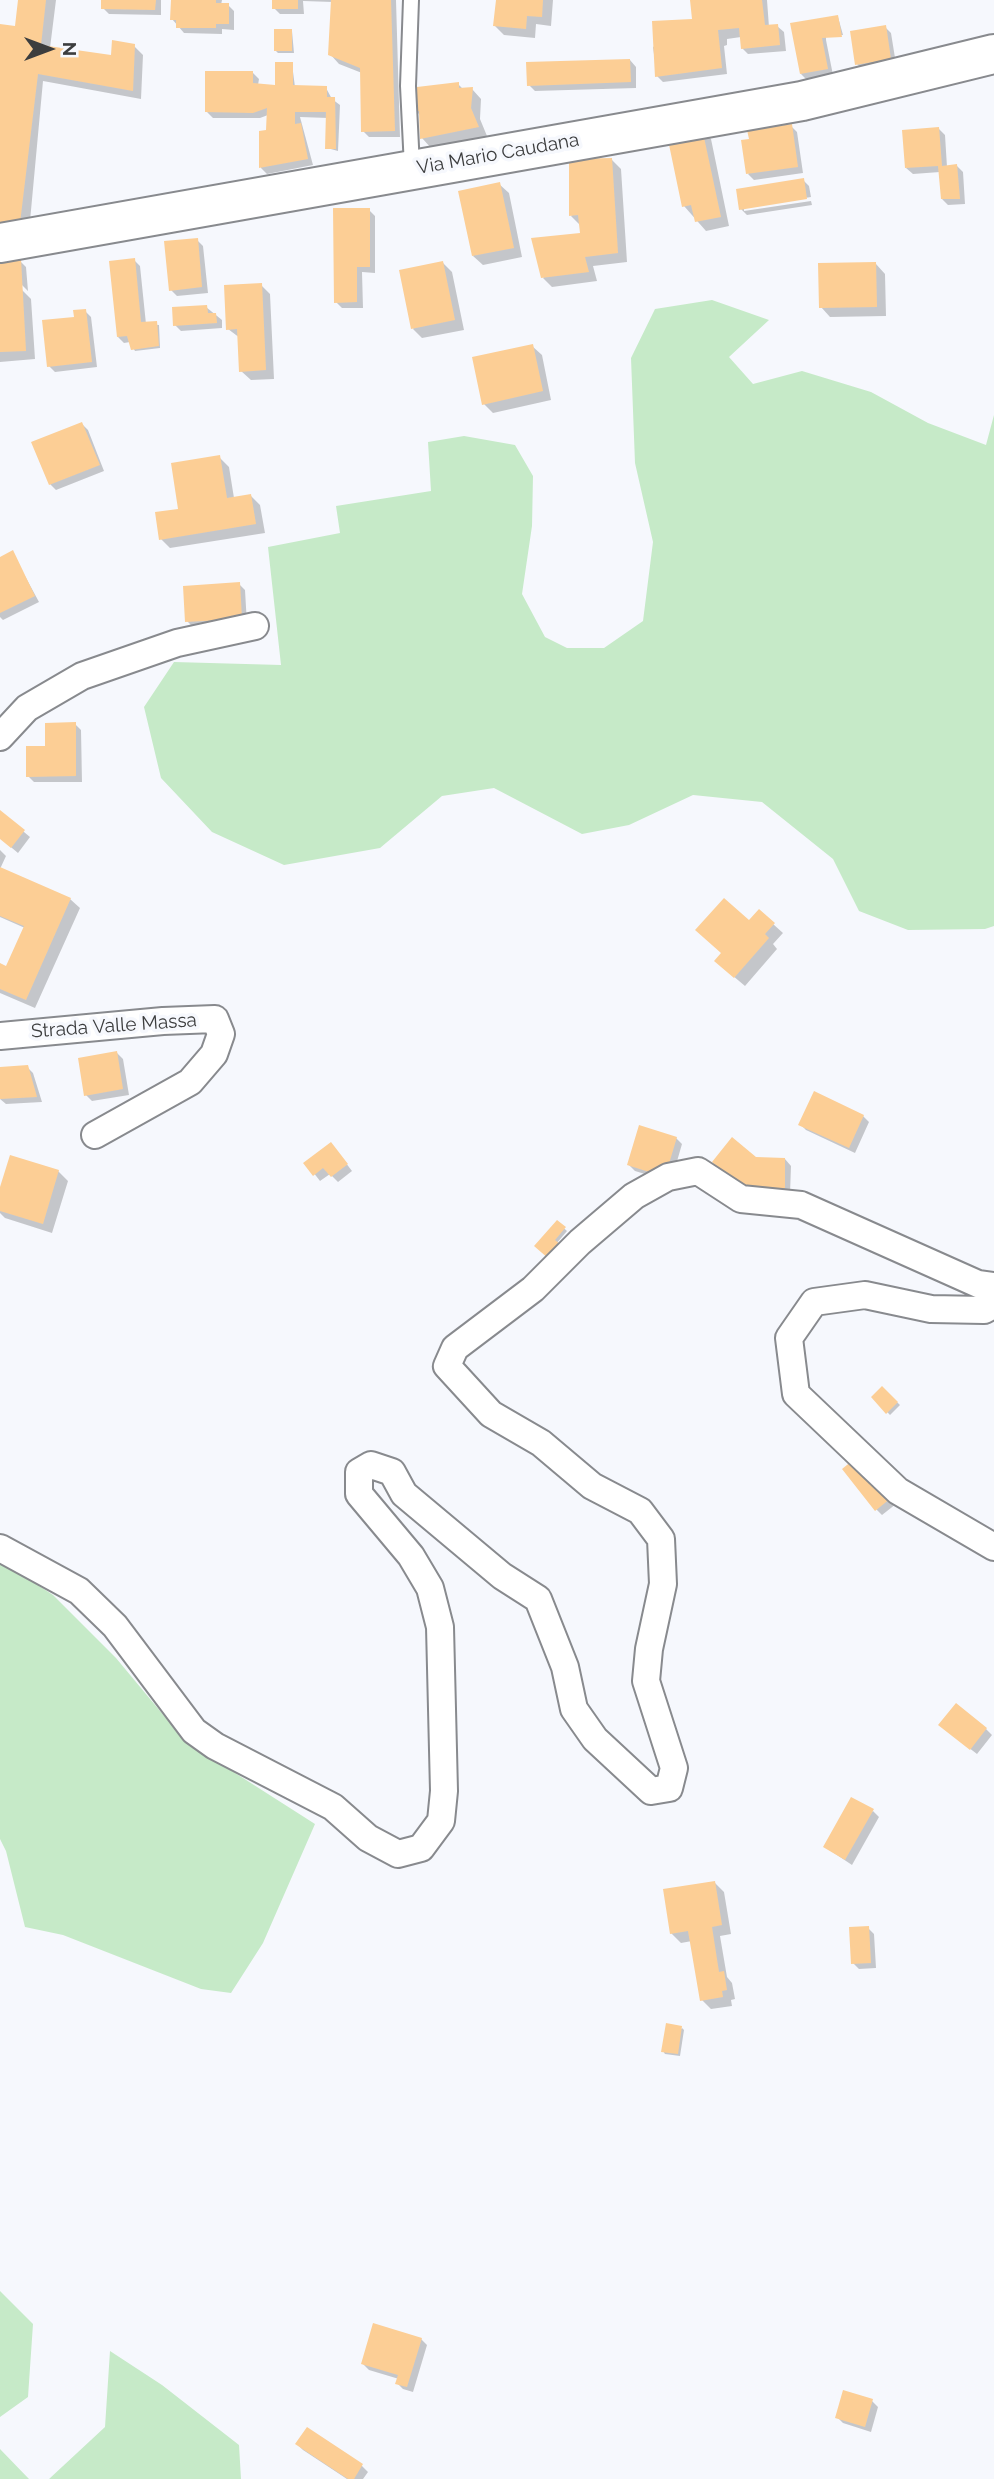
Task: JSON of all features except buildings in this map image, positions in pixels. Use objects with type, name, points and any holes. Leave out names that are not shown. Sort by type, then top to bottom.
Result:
[{"type":"main road","name":"Via Mario Caudana","points":[[0,243],[802,101],[994,54]]},
{"type":"street","points":[[0,737],[27,708],[82,676],[177,643],[255,626]]},
{"type":"street","name":"Strada Valle Massa","points":[[0,1036],[163,1021],[215,1020],[221,1034],[214,1054],[190,1082],[95,1135]]},
{"type":"street","points":[[0,1548],[79,1591],[115,1626],[194,1731],[215,1746],[333,1807],[368,1838],[398,1854],[421,1848],[441,1821],[444,1791],[440,1627],[430,1588],[411,1556],[359,1494],[359,1472],[371,1465],[392,1472],[404,1494],[502,1576],[538,1600],[565,1667],[574,1709],[595,1739],[651,1791],[669,1788],[674,1768],[646,1681],[649,1649],[663,1584],[661,1539],[640,1511],[592,1486],[541,1443],[491,1413],[447,1366],[455,1348],[533,1289],[580,1242],[634,1195],[668,1177],[698,1171],[741,1199],[801,1205],[978,1284],[994,1286]]},
{"type":"street","points":[[994,1305],[984,1310],[931,1309],[864,1295],[814,1302],[789,1338],[796,1394],[898,1491],[994,1547]]},
{"type":"lane","points":[[411,0],[408,86],[412,168]]},
{"type":"green space","points":[[712,300],[769,320],[729,357],[753,384],[802,371],[871,392],[928,423],[986,445],[994,415],[994,926],[985,929],[908,930],[859,911],[833,859],[762,802],[693,795],[629,825],[582,834],[494,788],[442,796],[380,848],[284,865],[212,832],[161,778],[144,707],[174,662],[281,665],[268,547],[340,533],[336,506],[431,491],[428,442],[464,436],[515,445],[533,476],[532,526],[522,594],[545,637],[567,648],[604,648],[643,621],[653,542],[635,463],[631,358],[655,309]]},
{"type":"green space","points":[[0,1560],[53,1595],[116,1658],[185,1741],[315,1824],[263,1943],[231,1993],[201,1989],[63,1935],[25,1927],[6,1851],[0,1839]]},
{"type":"green space","points":[[0,2291],[33,2324],[28,2397],[0,2417]]},
{"type":"green space","points":[[110,2351],[162,2385],[239,2445],[241,2479],[49,2479],[105,2427]]},
{"type":"green space","points":[[0,2449],[29,2479],[0,2479]]}]
